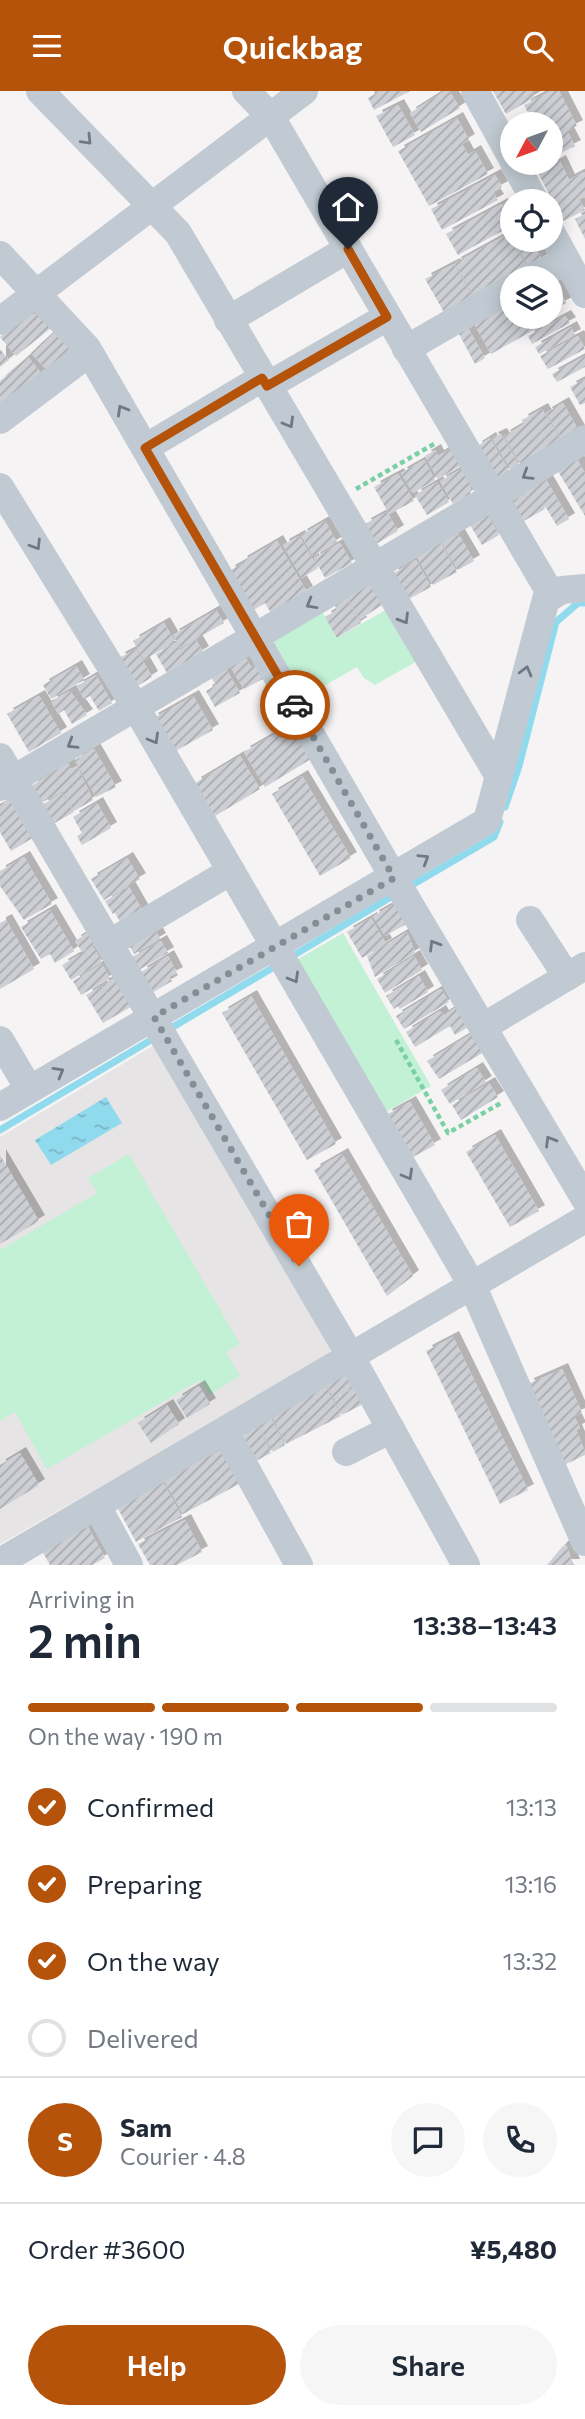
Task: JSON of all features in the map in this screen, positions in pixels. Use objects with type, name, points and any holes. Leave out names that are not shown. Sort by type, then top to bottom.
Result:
[{"type":"street","points":[[40,91],[178,233],[373,568],[498,775]]},
{"type":"street","points":[[246,91],[271,117],[552,596]]},
{"type":"street","points":[[0,321],[304,91]]},
{"type":"street","points":[[475,91],[500,137]]},
{"type":"street","points":[[228,320],[348,249]]},
{"type":"street","points":[[562,252],[585,294]]},
{"type":"street","points":[[0,255],[89,353],[394,878],[585,1199]]},
{"type":"street","points":[[558,266],[568,262]]},
{"type":"street","points":[[406,349],[500,295]]},
{"type":"street","points":[[145,448],[387,317]]},
{"type":"street","points":[[0,420],[89,353]]},
{"type":"street","points":[[466,1565],[351,1357],[154,1017],[4,774],[135,706],[373,568],[585,439]]},
{"type":"street","points":[[0,487],[135,706],[472,1285],[585,1542]]},
{"type":"street","points":[[0,1107],[394,878],[486,821],[546,599],[562,590],[585,588]]},
{"type":"street","points":[[110,943],[231,871]]},
{"type":"street","points":[[483,1027],[576,972],[530,919]]},
{"type":"street","points":[[0,1040],[29,1089]]},
{"type":"street","points":[[0,1562],[585,1219]]},
{"type":"street","points":[[346,1452],[390,1429]]},
{"type":"street","points":[[225,1431],[299,1565]]},
{"type":"street","points":[[97,1506],[129,1565]]},
{"type":"path","points":[[334,501],[456,432]]},
{"type":"path","points":[[396,1039],[448,1133],[521,1091]]},
{"type":"shaded area","points":[[156,1044],[331,1346],[330,1355],[0,1544],[0,1137]]},
{"type":"green space","points":[[320,608],[337,638],[389,608],[419,660],[375,685],[364,678],[357,667],[303,698],[271,641]]},
{"type":"green space","points":[[343,933],[431,1086],[384,1113],[295,961]]},
{"type":"green space","points":[[129,1154],[240,1344],[226,1352],[240,1376],[209,1395],[200,1380],[47,1469],[15,1412],[0,1421],[0,1250],[97,1193],[88,1178]]},
{"type":"water","points":[[106,1097],[122,1123],[51,1165],[35,1140]]},
{"type":"building","points":[[380,91],[410,91],[374,110],[368,98]]},
{"type":"building","points":[[449,91],[460,108],[421,132],[410,113]]},
{"type":"building","points":[[493,91],[532,91],[535,97],[505,112]]},
{"type":"building","points":[[551,91],[559,91],[577,126],[567,131],[575,146],[564,152],[564,112],[528,112],[524,105]]},
{"type":"building","points":[[398,105],[415,135],[393,147],[376,116]]},
{"type":"building","points":[[457,118],[469,140],[462,144],[468,155],[475,151],[488,174],[429,206],[398,151]]},
{"type":"building","points":[[564,169],[569,180],[584,172],[585,197],[579,199],[585,210],[563,221],[563,189],[546,189],[539,175],[564,175]]},
{"type":"building","points":[[495,175],[502,187],[493,192],[498,200],[442,230],[431,209]]},
{"type":"building","points":[[500,205],[500,232],[458,255],[446,234]]},
{"type":"building","points":[[585,214],[585,239],[575,219]]},
{"type":"building","points":[[500,238],[500,252],[518,252],[526,266],[500,266],[500,284],[475,298],[455,263]]},
{"type":"building","points":[[520,252],[538,252],[542,260],[528,266]]},
{"type":"building","points":[[454,264],[474,299],[445,314],[425,279]]},
{"type":"building","points":[[500,304],[500,329],[536,329],[491,354],[472,320]]},
{"type":"building","points":[[38,314],[51,328],[16,356],[0,337],[23,316]]},
{"type":"building","points":[[565,316],[570,323],[563,327]]},
{"type":"building","points":[[571,327],[575,335],[539,354],[535,347]]},
{"type":"building","points":[[468,328],[485,358],[475,364],[459,334]]},
{"type":"building","points":[[541,329],[559,329],[532,344],[528,336]]},
{"type":"building","points":[[55,331],[70,351],[50,373],[31,353]]},
{"type":"building","points":[[578,336],[585,349],[548,369],[540,356]]},
{"type":"building","points":[[0,349],[9,360],[0,367]]},
{"type":"building","points":[[585,356],[585,367],[557,382],[552,374]]},
{"type":"building","points":[[28,357],[49,383],[0,404],[0,381]]},
{"type":"building","points":[[585,379],[585,403],[580,405],[570,387]]},
{"type":"building","points":[[563,403],[579,431],[562,440],[546,413]]},
{"type":"building","points":[[542,409],[561,441],[552,447],[538,427],[551,448],[529,457],[530,460],[521,465],[504,436],[524,424],[522,420]]},
{"type":"building","points":[[501,434],[519,465],[511,470],[492,438]]},
{"type":"building","points":[[490,438],[509,471],[495,479],[476,447]]},
{"type":"building","points":[[452,448],[462,465],[438,479],[425,456],[435,450],[438,456]]},
{"type":"building","points":[[575,456],[585,473],[585,516],[556,468]]},
{"type":"building","points":[[424,460],[435,480],[413,493],[401,473]]},
{"type":"building","points":[[461,469],[471,487],[470,494],[453,504],[440,481]]},
{"type":"building","points":[[398,474],[414,501],[389,514],[374,487]]},
{"type":"building","points":[[544,476],[569,519],[557,526],[539,496],[545,509],[522,522],[510,502],[522,495],[528,502],[521,490]]},
{"type":"building","points":[[437,482],[449,502],[427,515],[415,495]]},
{"type":"building","points":[[387,512],[398,531],[376,544],[365,524]]},
{"type":"building","points":[[481,516],[483,519],[488,516],[499,535],[482,545],[469,523]]},
{"type":"building","points":[[325,521],[337,542],[313,556],[301,535]]},
{"type":"building","points":[[456,530],[474,561],[458,570],[440,539]]},
{"type":"building","points":[[299,536],[318,568],[302,578],[283,545]]},
{"type":"building","points":[[438,538],[457,572],[433,585],[414,552]]},
{"type":"building","points":[[277,541],[307,592],[271,613],[265,603],[252,611],[229,571],[241,564],[261,596],[241,562]]},
{"type":"building","points":[[340,543],[352,563],[325,578],[314,558]]},
{"type":"building","points":[[416,560],[431,587],[407,600],[392,574]]},
{"type":"building","points":[[363,582],[373,584],[384,604],[360,619],[345,593]]},
{"type":"building","points":[[346,597],[361,623],[337,638],[325,617],[337,610],[334,604]]},
{"type":"building","points":[[216,610],[224,623],[180,648],[173,635]]},
{"type":"building","points":[[164,623],[175,642],[144,660],[133,641]]},
{"type":"building","points":[[196,640],[203,652],[167,673],[156,654],[176,643],[180,650]]},
{"type":"building","points":[[136,649],[152,677],[136,687],[119,658]]},
{"type":"building","points":[[243,654],[251,667],[257,664],[265,678],[244,689],[228,663]]},
{"type":"building","points":[[76,666],[84,680],[51,699],[43,685]]},
{"type":"building","points":[[224,666],[240,693],[215,707],[206,691],[216,685],[209,674]]},
{"type":"building","points":[[96,675],[112,703],[99,711],[90,696],[84,699],[77,686]]},
{"type":"building","points":[[70,691],[87,715],[72,724],[64,710],[58,714],[51,701]]},
{"type":"building","points":[[39,696],[61,733],[29,752],[7,714]]},
{"type":"building","points":[[193,696],[213,730],[172,753],[152,719]]},
{"type":"building","points":[[291,725],[311,759],[265,787],[244,752]]},
{"type":"building","points":[[94,749],[116,787],[96,797],[75,760]]},
{"type":"building","points":[[240,756],[260,789],[215,816],[195,783]]},
{"type":"building","points":[[66,760],[71,769],[77,766],[93,800],[74,811],[63,791],[41,803],[31,786],[53,773],[51,769]]},
{"type":"building","points":[[302,776],[351,858],[320,876],[272,794]]},
{"type":"building","points":[[62,793],[74,812],[53,824],[42,805]]},
{"type":"building","points":[[12,797],[36,836],[11,851],[0,832],[0,804]]},
{"type":"building","points":[[97,803],[111,828],[82,845],[77,836],[82,833],[73,817]]},
{"type":"building","points":[[24,857],[52,904],[24,920],[0,886],[0,871]]},
{"type":"building","points":[[127,858],[140,879],[104,900],[91,879]]},
{"type":"building","points":[[129,887],[145,915],[123,927],[115,913],[128,905],[113,914],[105,901]]},
{"type":"building","points":[[398,902],[410,922],[385,936],[373,916]]},
{"type":"building","points":[[50,910],[74,951],[55,963],[50,954],[41,959],[21,927]]},
{"type":"building","points":[[371,918],[386,944],[362,958],[347,932]]},
{"type":"building","points":[[6,920],[34,969],[0,989],[0,923]]},
{"type":"building","points":[[152,925],[160,939],[134,954],[126,940]]},
{"type":"building","points":[[92,930],[99,942],[82,952],[75,941]]},
{"type":"building","points":[[407,932],[415,953],[375,977],[367,956]]},
{"type":"building","points":[[161,941],[168,953],[139,970],[132,957]]},
{"type":"building","points":[[93,947],[102,962],[71,980],[62,965]]},
{"type":"building","points":[[168,956],[177,973],[169,977],[172,981],[152,993],[141,972]]},
{"type":"building","points":[[414,956],[422,970],[385,993],[377,979]]},
{"type":"building","points":[[102,964],[110,978],[81,995],[73,981]]},
{"type":"building","points":[[118,976],[134,1005],[103,1023],[86,995],[101,986],[112,1001],[102,985]]},
{"type":"building","points":[[419,976],[428,992],[400,1009],[398,1006],[394,1009],[386,996]]},
{"type":"building","points":[[441,989],[449,1002],[404,1029],[396,1016]]},
{"type":"building","points":[[251,996],[336,1144],[307,1160],[222,1013]]},
{"type":"building","points":[[458,1006],[470,1026],[455,1035],[450,1026],[415,1047],[406,1032],[440,1011],[443,1016]]},
{"type":"building","points":[[473,1033],[484,1052],[439,1079],[427,1061]]},
{"type":"building","points":[[477,1068],[486,1082],[450,1104],[441,1090]]},
{"type":"building","points":[[489,1083],[498,1097],[461,1120],[452,1105]]},
{"type":"building","points":[[410,1102],[435,1145],[411,1158],[386,1115]]},
{"type":"building","points":[[495,1135],[539,1211],[510,1227],[466,1152]]},
{"type":"building","points":[[342,1154],[413,1276],[387,1296],[314,1170]]},
{"type":"building","points":[[0,1155],[39,1221],[0,1244]]},
{"type":"building","points":[[453,1337],[528,1490],[500,1504],[426,1351]]},
{"type":"building","points":[[562,1369],[582,1413],[574,1416],[580,1428],[576,1430],[585,1452],[585,1455],[564,1465],[528,1384]]},
{"type":"building","points":[[345,1372],[356,1386],[334,1398],[325,1383]]},
{"type":"building","points":[[199,1386],[210,1404],[187,1418],[176,1400]]},
{"type":"building","points":[[326,1387],[341,1416],[286,1444],[272,1416]]},
{"type":"building","points":[[357,1387],[365,1403],[342,1415],[334,1399]]},
{"type":"building","points":[[167,1405],[179,1424],[151,1443],[138,1423]]},
{"type":"building","points":[[270,1416],[285,1445],[273,1452],[257,1423]]},
{"type":"building","points":[[257,1424],[271,1453],[256,1461],[244,1437],[247,1430]]},
{"type":"building","points":[[223,1449],[241,1483],[183,1514],[164,1480]]},
{"type":"building","points":[[20,1453],[39,1485],[0,1509],[0,1465]]},
{"type":"building","points":[[163,1482],[182,1517],[136,1542],[117,1507]]},
{"type":"building","points":[[185,1520],[202,1552],[177,1565],[150,1565],[138,1544]]},
{"type":"building","points":[[88,1527],[105,1558],[92,1565],[50,1565],[42,1551]]},
{"type":"building","points":[[566,1545],[574,1565],[547,1565],[562,1547]]},
{"type":"waterway","points":[[505,807],[519,766],[556,622],[578,603],[585,603]]},
{"type":"waterway","points":[[407,888],[494,837],[500,822]]},
{"type":"waterway","points":[[289,958],[396,894]]},
{"type":"waterway","points":[[166,1031],[279,964]]},
{"type":"waterway","points":[[0,1130],[156,1037]]},
{"type":"way so far","points":[[295,705],[394,878],[154,1017],[299,1266]]},
{"type":"route","points":[[295,705],[145,448],[262,378],[267,386],[387,317],[348,249]]}]
